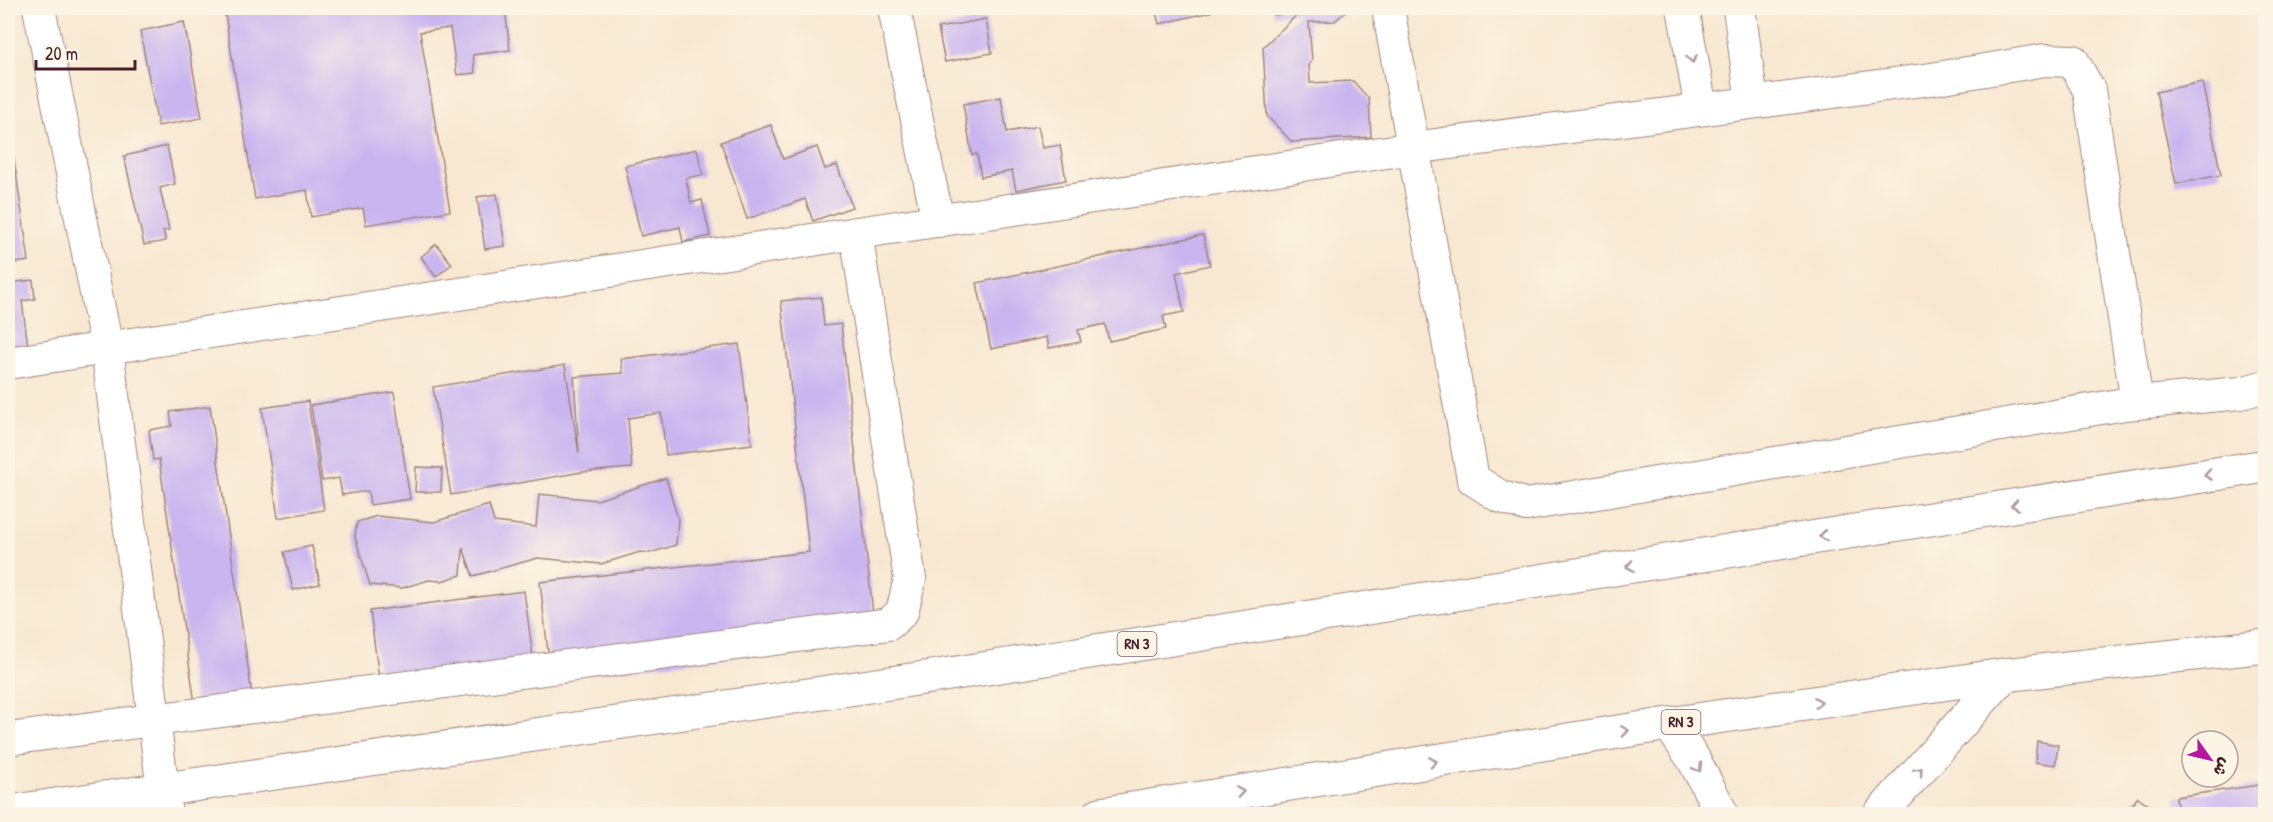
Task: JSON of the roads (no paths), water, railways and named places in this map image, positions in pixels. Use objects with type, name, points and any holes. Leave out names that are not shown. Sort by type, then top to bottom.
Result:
[{"type":"main road","name":"RN 3","points":[[8,812],[165,801],[2265,466]]},
{"type":"main road","name":"RN 3","points":[[1100,814],[1669,724],[2004,675],[2265,646]]},
{"type":"main road","points":[[1881,814],[2004,675]]},
{"type":"main road","points":[[1669,724],[1694,760],[1722,814]]},
{"type":"street","points":[[39,8],[107,348],[165,801]]},
{"type":"street","points":[[894,8],[938,221]]},
{"type":"street","points":[[1388,8],[1473,479],[1499,496],[1526,505],[2136,403],[2241,393],[2265,386]]},
{"type":"street","points":[[1683,8],[1701,110]]},
{"type":"street","points":[[1739,8],[1752,102]]},
{"type":"street","points":[[8,363],[1413,148],[1931,79],[2045,60],[2073,61],[2090,90],[2136,403]]},
{"type":"street","points":[[8,740],[889,624],[902,612],[910,579],[856,233]]}]
